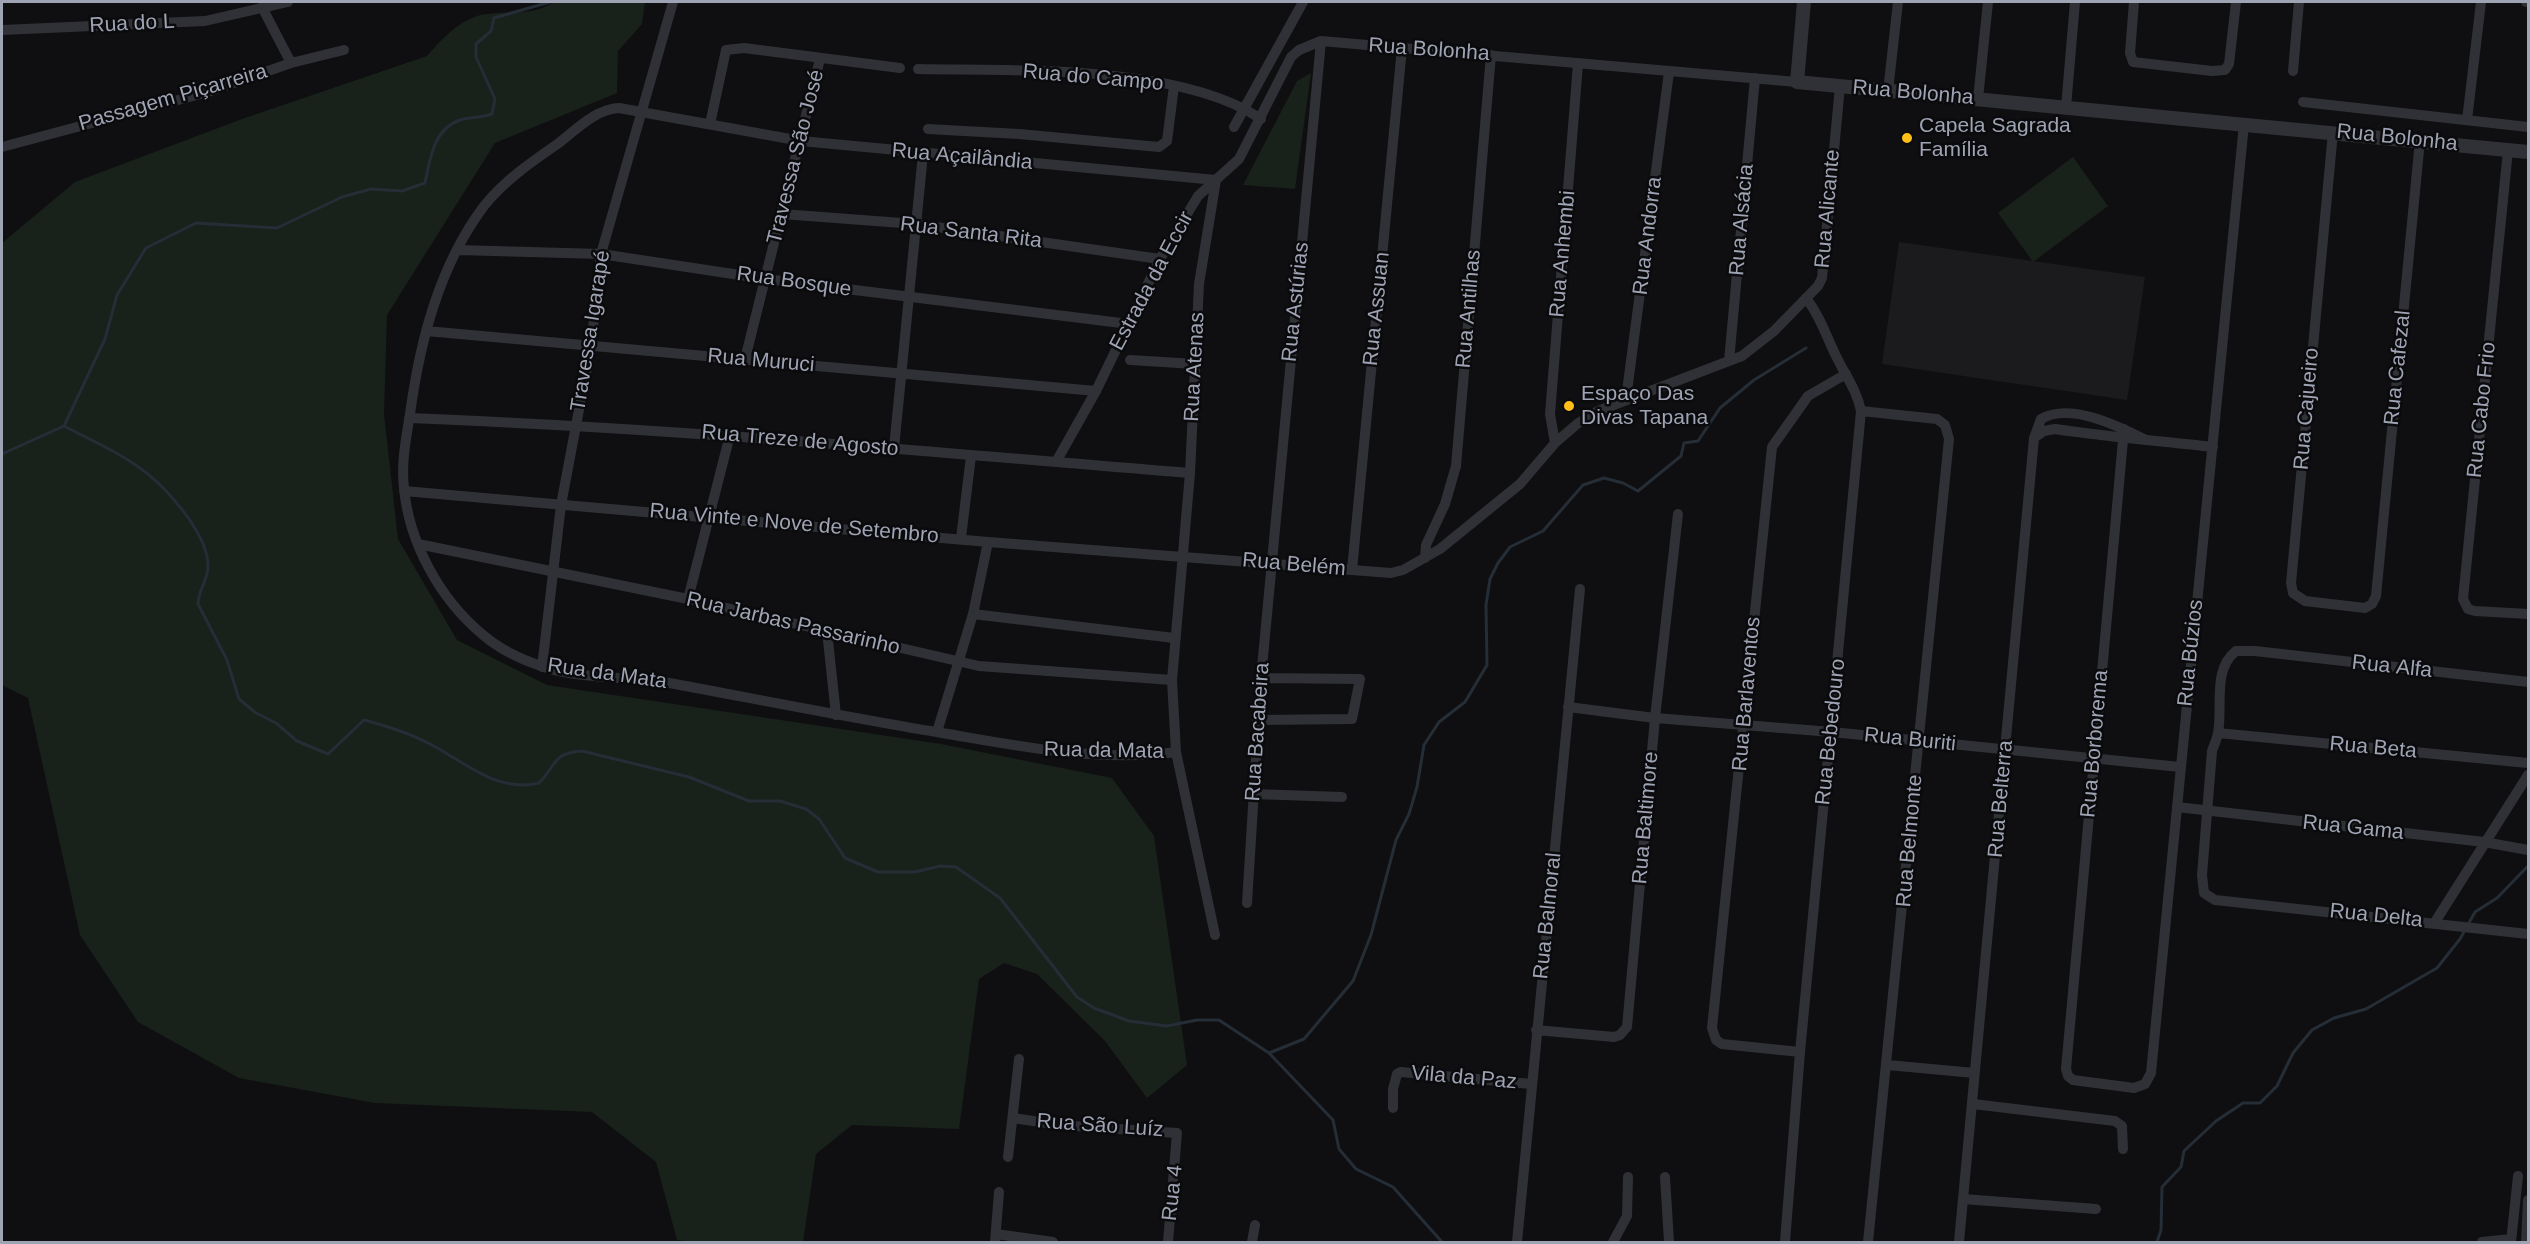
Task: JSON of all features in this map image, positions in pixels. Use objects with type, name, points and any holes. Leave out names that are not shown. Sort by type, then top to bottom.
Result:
[{"type":"street","points":[[288,2],[262,8],[291,63]]},
{"type":"street","name":"Travessa Igarapé","points":[[543,667],[561,505],[591,346],[601,254],[673,2]]},
{"type":"street","points":[[1234,127],[1303,2]]},
{"type":"street","points":[[1797,82],[1804,2]]},
{"type":"street","points":[[1888,90],[1898,2]]},
{"type":"street","points":[[1978,99],[1988,2]]},
{"type":"street","points":[[2066,106],[2075,2]]},
{"type":"street","points":[[2134,2],[2130,53],[2133,62],[2212,71],[2225,70],[2229,64],[2236,2]]},
{"type":"street","points":[[2293,71],[2300,2]]},
{"type":"street","points":[[2467,120],[2481,2]]},
{"type":"street","name":"Rua do L","points":[[2,30],[205,21],[262,8]]},
{"type":"street","name":"Rua Bolonha","points":[[1299,50],[1321,41],[1491,55],[2066,106],[2529,152]]},
{"type":"street","name":"Rua Astúrias","points":[[1271,562],[1321,41]]},
{"type":"street","points":[[710,124],[726,50],[744,48],[900,68]]},
{"type":"street","name":"Rua Assuan","points":[[1352,570],[1402,48]]},
{"type":"street","name":"Passagem Piçarreira","points":[[2,147],[229,86],[291,63],[344,50]]},
{"type":"street","name":"Estrada da Eccir","points":[[1056,462],[1096,391],[1160,259],[1198,196],[1239,159],[1287,64],[1299,50]]},
{"type":"street","name":"Rua Antilhas","points":[[1420,561],[1445,504],[1456,466],[1491,55]]},
{"type":"street","name":"Travessa São José","points":[[745,359],[820,59]]},
{"type":"street","name":"Rua Anhembi","points":[[1555,443],[1550,414],[1578,64]]},
{"type":"street","name":"Rua do Campo","points":[[918,69],[1019,71],[1102,76],[1174,86],[1223,99],[1244,108],[1261,119]]},
{"type":"street","name":"Rua Andorra","points":[[1626,399],[1669,72]]},
{"type":"street","name":"Rua Alsácia","points":[[1729,361],[1755,78]]},
{"type":"street","points":[[928,129],[1019,134],[1159,147],[1167,141],[1174,86]]},
{"type":"street","name":"Rua Alicante","points":[[1729,361],[1742,356],[1774,331],[1822,278],[1840,86]]},
{"type":"street","points":[[2303,102],[2529,127]]},
{"type":"street","name":"Rua da Mata","points":[[710,124],[619,108],[601,112],[529,163],[486,204],[458,249],[441,285],[426,331],[417,366],[403,461],[404,491],[418,544],[437,582],[455,608],[499,648],[543,667],[572,674],[674,683],[836,715],[1062,754],[1132,756],[1176,752]]},
{"type":"street","name":"Rua Búzios","points":[[2067,1059],[2066,1074],[2073,1080],[2134,1088],[2150,1080],[2244,123]]},
{"type":"street","name":"Rua Açailândia","points":[[710,124],[801,141],[1216,180]]},
{"type":"street","name":"Rua Cajueiro","points":[[2333,132],[2291,584],[2298,598],[2305,601],[2365,608],[2372,604],[2376,596]]},
{"type":"street","name":"Rua Cafezal","points":[[2376,596],[2420,140]]},
{"type":"street","name":"Rua Cabo Frio","points":[[2508,150],[2463,599],[2468,609],[2529,614]]},
{"type":"street","points":[[894,448],[923,154]]},
{"type":"street","name":"Rua Atenas","points":[[1215,935],[1176,752],[1172,680],[1190,473],[1200,284],[1216,180]]},
{"type":"street","name":"Rua Santa Rita","points":[[782,214],[915,224],[1160,259]]},
{"type":"street","name":"Rua Bosque","points":[[458,249],[601,254],[766,279],[1129,324]]},
{"type":"street","points":[[1806,298],[1818,313],[1824,333],[1856,390],[1861,411]]},
{"type":"street","name":"Rua Muruci","points":[[426,331],[1096,391]]},
{"type":"street","points":[[1130,360],[1195,364]]},
{"type":"street","points":[[1420,561],[1440,549],[1520,484],[1555,443],[1591,415],[1626,399],[1729,361]]},
{"type":"street","name":"Rua Barlaventos","points":[[1800,1052],[1722,1044],[1716,1040],[1712,1028],[1745,726],[1772,447],[1808,396],[1846,374]]},
{"type":"street","name":"Rua Belmonte","points":[[1861,411],[1937,419],[1945,425],[1949,439],[1888,1065],[1868,1242]]},
{"type":"street","name":"Rua Bebedouro","points":[[1785,1242],[1800,1052],[1861,411]]},
{"type":"street","points":[[2034,438],[2042,419],[2053,414],[2093,417],[2124,435]]},
{"type":"street","name":"Rua Treze de Agosto","points":[[409,418],[576,424],[1190,473]]},
{"type":"street","points":[[2034,438],[2044,430],[2055,429],[2124,435],[2213,447]]},
{"type":"street","points":[[688,599],[730,435]]},
{"type":"street","name":"Rua Borborema","points":[[2067,1059],[2124,435]]},
{"type":"street","name":"Rua Belterra","points":[[1959,1242],[2034,438]]},
{"type":"street","points":[[961,538],[971,456]]},
{"type":"street","name":"Rua Vinte e Nove de Setembro","points":[[404,491],[988,542],[1184,556]]},
{"type":"street","name":"Rua Baltimore","points":[[1536,1030],[1614,1036],[1620,1035],[1627,1027],[1678,514]]},
{"type":"street","points":[[937,732],[961,662],[988,542]]},
{"type":"street","name":"Rua Jarbas Passarinho","points":[[418,544],[688,599],[961,662],[1005,670],[1172,680]]},
{"type":"street","name":"Rua Belém","points":[[1184,556],[1391,573],[1403,570],[1420,561]]},
{"type":"street","name":"Rua Bacabeira","points":[[1247,903],[1257,720],[1271,562]]},
{"type":"street","name":"Rua Balmoral","points":[[1517,1242],[1580,589]]},
{"type":"street","points":[[973,614],[1174,638]]},
{"type":"street","points":[[827,631],[836,715]]},
{"type":"street","name":"Rua Alfa","points":[[2218,733],[2219,697],[2226,663],[2236,651],[2255,651],[2529,682]]},
{"type":"street","points":[[1257,720],[1353,717],[1360,679],[1261,678]]},
{"type":"street","name":"Rua Buriti","points":[[1568,707],[1656,718],[1832,732],[2180,767]]},
{"type":"street","points":[[2206,811],[2211,751],[2218,733]]},
{"type":"street","name":"Rua Beta","points":[[2218,733],[2529,763]]},
{"type":"street","points":[[2435,922],[2484,842],[2529,775]]},
{"type":"street","points":[[1253,794],[1342,797]]},
{"type":"street","name":"Rua Gama","points":[[2177,807],[2484,842],[2529,850]]},
{"type":"street","name":"Rua Delta","points":[[2206,811],[2203,888],[2207,896],[2223,901],[2529,933]]},
{"type":"street","points":[[1008,1157],[1019,1059]]},
{"type":"street","points":[[1888,1065],[1974,1073]]},
{"type":"street","name":"Vila da Paz","points":[[1393,1108],[1393,1089],[1397,1074],[1401,1072],[1531,1083]]},
{"type":"street","points":[[1972,1104],[2115,1121],[2122,1126],[2123,1149]]},
{"type":"street","name":"Rua São Luíz","points":[[1013,1118],[1060,1125],[1174,1131],[1178,1136],[1177,1144]]},
{"type":"street","name":"Rua 4","points":[[1168,1242],[1177,1144]]},
{"type":"street","points":[[2482,1242],[2511,1241],[2518,1176]]},
{"type":"street","points":[[1613,1242],[1628,1216],[1628,1177]]},
{"type":"street","points":[[1665,1177],[1669,1242]]},
{"type":"street","points":[[999,1192],[996,1238],[1053,1242]]},
{"type":"street","points":[[1963,1200],[2096,1209]]},
{"type":"street","points":[[2526,1242],[2529,1200]]},
{"type":"street","points":[[1252,1242],[1254,1225]]},
{"type":"shaded area","points":[[554,2],[645,2],[642,24],[618,51],[617,93],[495,143],[387,315],[384,414],[398,539],[457,640],[547,685],[941,744],[1112,778],[1154,836],[1187,1065],[1147,1098],[1105,1041],[1037,974],[1004,963],[979,979],[959,1129],[852,1125],[816,1154],[803,1242],[677,1240],[656,1162],[592,1112],[375,1103],[239,1078],[138,1022],[80,935],[28,698],[2,685],[2,243],[75,182],[242,119],[427,56],[443,38],[469,19],[487,14],[536,10]]},
{"type":"shaded area","points":[[1311,73],[1295,189],[1243,185],[1297,81]]},
{"type":"shaded area","points":[[2073,157],[2108,206],[2033,262],[1998,213]]},
{"type":"shaded area","points":[[1899,242],[2145,277],[2127,400],[1882,364]]},
{"type":"waterway","points":[[2,454],[64,426],[105,339],[117,295],[146,248],[196,223],[277,228],[342,197],[371,189],[402,191],[425,183],[434,146],[444,130],[460,120],[492,114],[495,99],[476,57],[476,44],[491,31],[494,18],[550,2]]},
{"type":"waterway","points":[[1269,1053],[1304,1039],[1353,981],[1371,935],[1396,840],[1409,814],[1417,787],[1424,745],[1439,722],[1465,702],[1487,665],[1486,605],[1490,579],[1510,547],[1543,531],[1583,485],[1604,478],[1623,483],[1638,491],[1681,456],[1684,443],[1698,441],[1720,408],[1754,380],[1806,348]]},
{"type":"waterway","points":[[64,426],[129,460],[159,484],[182,509],[200,537],[208,564],[198,604],[227,660],[239,699],[256,713],[276,723],[297,741],[328,754],[364,720],[422,740],[495,780],[523,785],[539,783],[560,757],[582,751],[689,777],[749,801],[780,801],[806,809],[819,819],[845,858],[878,872],[915,872],[940,866],[956,867],[1000,898],[1077,997],[1094,1008],[1129,1021],[1167,1026],[1197,1020],[1219,1020],[1269,1053],[1333,1120],[1339,1149],[1356,1169],[1393,1187],[1442,1242]]},
{"type":"waterway","points":[[2157,1242],[2161,1230],[2162,1187],[2181,1167],[2184,1151],[2216,1121],[2243,1103],[2260,1103],[2277,1086],[2293,1053],[2312,1030],[2334,1018],[2366,1009],[2437,968],[2460,939],[2475,912],[2497,898],[2528,866]]},
{"type":"place","name":"Capela Sagrada Família","points":[[1907,138]]},
{"type":"place","name":"Espaço Das Divas Tapana","points":[[1569,406]]}]
